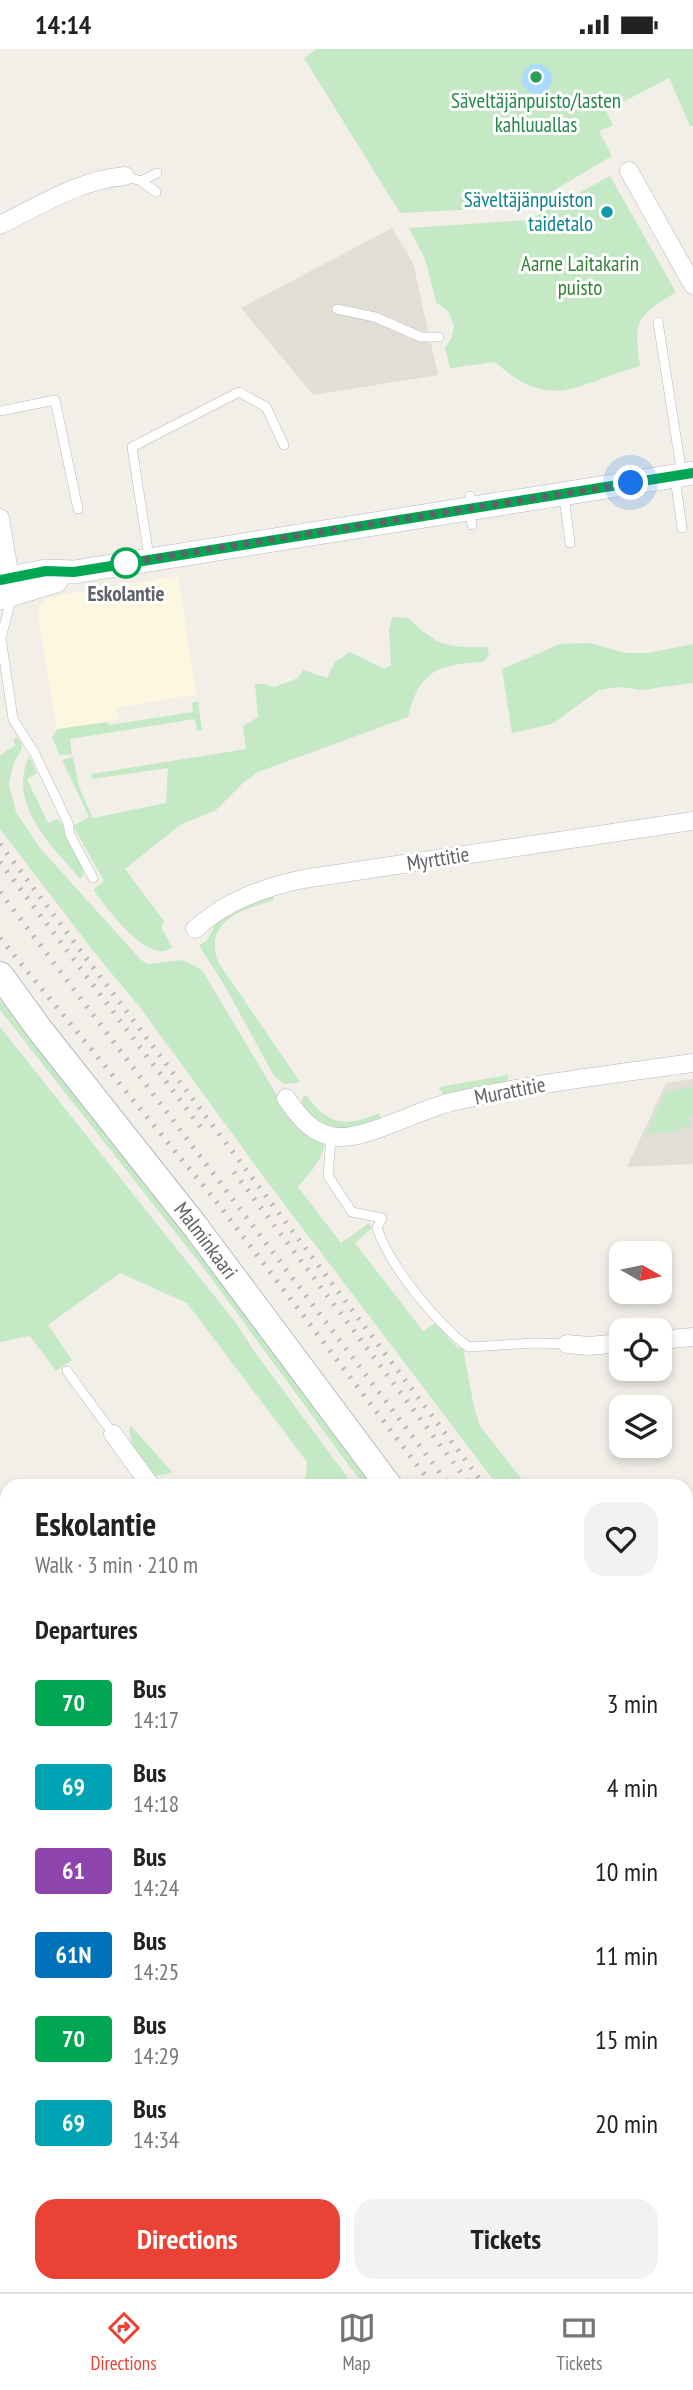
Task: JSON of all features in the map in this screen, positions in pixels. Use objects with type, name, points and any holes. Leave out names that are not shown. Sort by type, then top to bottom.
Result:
[{"type":"main road","name":"Malminkaari","points":[[0,975],[8,992],[195,1226],[384,1479]]},
{"type":"street","points":[[629,171],[693,285]]},
{"type":"street","points":[[0,225],[84,183],[102,178],[133,178]]},
{"type":"street","points":[[0,518],[6,587],[46,571],[74,572],[683,475]]},
{"type":"street","name":"Myrttitie","points":[[195,929],[229,903],[275,885],[693,821]]},
{"type":"street","name":"Murattitie","points":[[331,1136],[353,1136],[424,1110],[494,1093],[693,1063]]},
{"type":"street","points":[[286,1098],[309,1127],[331,1136]]},
{"type":"street","points":[[672,1339],[693,1337]]},
{"type":"street","points":[[567,1344],[609,1344]]},
{"type":"street","points":[[113,1434],[146,1479]]},
{"type":"lane","points":[[133,178],[158,173]]},
{"type":"lane","points":[[133,178],[156,192]]},
{"type":"lane","points":[[337,309],[375,317],[421,337],[439,337]]},
{"type":"lane","points":[[658,322],[683,475],[682,528]]},
{"type":"lane","points":[[149,559],[132,447],[239,391],[266,407],[284,445]]},
{"type":"lane","points":[[0,411],[55,400],[78,509]]},
{"type":"lane","points":[[564,494],[570,543]]},
{"type":"lane","points":[[6,587],[1,638],[13,719],[35,754],[68,823],[70,835],[93,878]]},
{"type":"lane","points":[[331,1136],[328,1176],[352,1212],[382,1218],[377,1228],[389,1253],[431,1314],[468,1347],[567,1344]]},
{"type":"lane","points":[[67,1371],[113,1434]]},
{"type":"shaded area","points":[[392,228],[413,263],[438,375],[313,395],[241,308]]},
{"type":"shaded area","points":[[178,576],[196,694],[117,708],[119,720],[57,729],[38,613],[42,602],[50,597]]},
{"type":"shaded area","points":[[693,1079],[693,1164],[627,1167],[666,1083]]},
{"type":"green space","points":[[317,49],[693,49],[693,126],[690,126],[669,78],[606,111],[613,125],[599,131],[612,156],[531,204],[518,207],[400,213],[304,58]]},
{"type":"green space","name":"Aarne Laitakarin puisto","points":[[610,176],[676,292],[653,307],[641,321],[637,338],[640,366],[581,386],[549,391],[515,378],[495,362],[450,368],[445,348],[452,337],[454,325],[448,311],[436,302],[425,259],[409,228],[529,220]]},
{"type":"green space","points":[[392,617],[408,618],[435,640],[452,646],[487,647],[489,655],[483,662],[454,665],[433,673],[418,689],[408,717],[258,772],[216,810],[180,825],[125,869],[164,921],[161,927],[172,947],[163,951],[141,943],[118,921],[93,890],[104,881],[73,826],[89,817],[62,760],[73,757],[79,787],[93,818],[166,803],[168,768],[92,779],[91,774],[246,749],[243,726],[258,717],[255,684],[275,687],[298,678],[303,670],[327,678],[335,662],[350,652],[384,669],[391,665],[389,631]]},
{"type":"green space","points":[[589,643],[626,653],[648,653],[693,644],[693,683],[641,690],[620,687],[599,690],[552,724],[512,733],[502,669],[560,644]]},
{"type":"green space","points":[[198,701],[202,730],[197,731],[195,719],[70,739],[72,754],[60,755],[52,738],[57,729],[108,722],[109,725],[193,712],[192,703]]},
{"type":"green space","points":[[17,737],[22,744],[9,784],[16,812],[40,848],[141,960],[148,964],[183,960],[202,970],[288,1114],[308,1136],[325,1144],[318,1162],[298,1187],[341,1243],[369,1223],[372,1228],[355,1243],[423,1331],[435,1323],[457,1347],[463,1349],[480,1426],[522,1479],[493,1479],[269,1184],[142,1010],[0,829],[0,755],[16,745],[13,740]]},
{"type":"green space","points":[[29,756],[37,773],[27,779],[48,823],[57,819],[60,821],[84,873],[80,879],[45,838],[28,808],[24,774]]},
{"type":"green space","points":[[272,894],[274,900],[229,919],[216,936],[215,948],[218,962],[300,1082],[284,1084],[274,1076],[199,945],[208,939],[223,914]]},
{"type":"green space","points":[[0,1000],[199,1249],[371,1479],[359,1479],[205,1270],[0,1010]]},
{"type":"green space","points":[[0,1027],[236,1323],[349,1479],[306,1479],[307,1462],[187,1303],[120,1273],[48,1325],[72,1360],[56,1371],[30,1336],[0,1342]]},
{"type":"green space","points":[[508,1075],[508,1082],[444,1097],[439,1087]]},
{"type":"green space","points":[[693,1087],[693,1116],[689,1117],[690,1126],[682,1127],[682,1130],[646,1135],[665,1092]]},
{"type":"green space","points":[[306,1095],[322,1113],[338,1121],[357,1121],[379,1113],[381,1118],[347,1128],[327,1127],[309,1115],[301,1104]]},
{"type":"green space","points":[[131,1426],[173,1473],[152,1476],[133,1448],[129,1429]]},
{"type":"water","name":"Säveltäjänpuisto/lasten kahluuallas","points":[[537,64],[548,68],[552,79],[548,90],[537,94],[526,90],[522,79],[526,68]]},
{"type":"railway","points":[[0,844],[480,1479]]},
{"type":"railway","points":[[0,862],[205,1133]]},
{"type":"railway","points":[[0,892],[445,1479]]},
{"type":"railway","points":[[0,938],[216,1201],[428,1479]]},
{"type":"railway","points":[[234,1172],[466,1479]]},
{"type":"bus line","name":"70","points":[[0,580],[46,571],[74,572],[693,473]]},
{"type":"place","name":"Säveltäjänpuisto/lasten kahluuallas","points":[[536,77]]},
{"type":"place","name":"Säveltäjänpuiston taidetalo","points":[[607,212]]},
{"type":"place","name":"Eskolantie","points":[[126,563]]},
{"type":"route","points":[[126,563],[631,483]]}]
